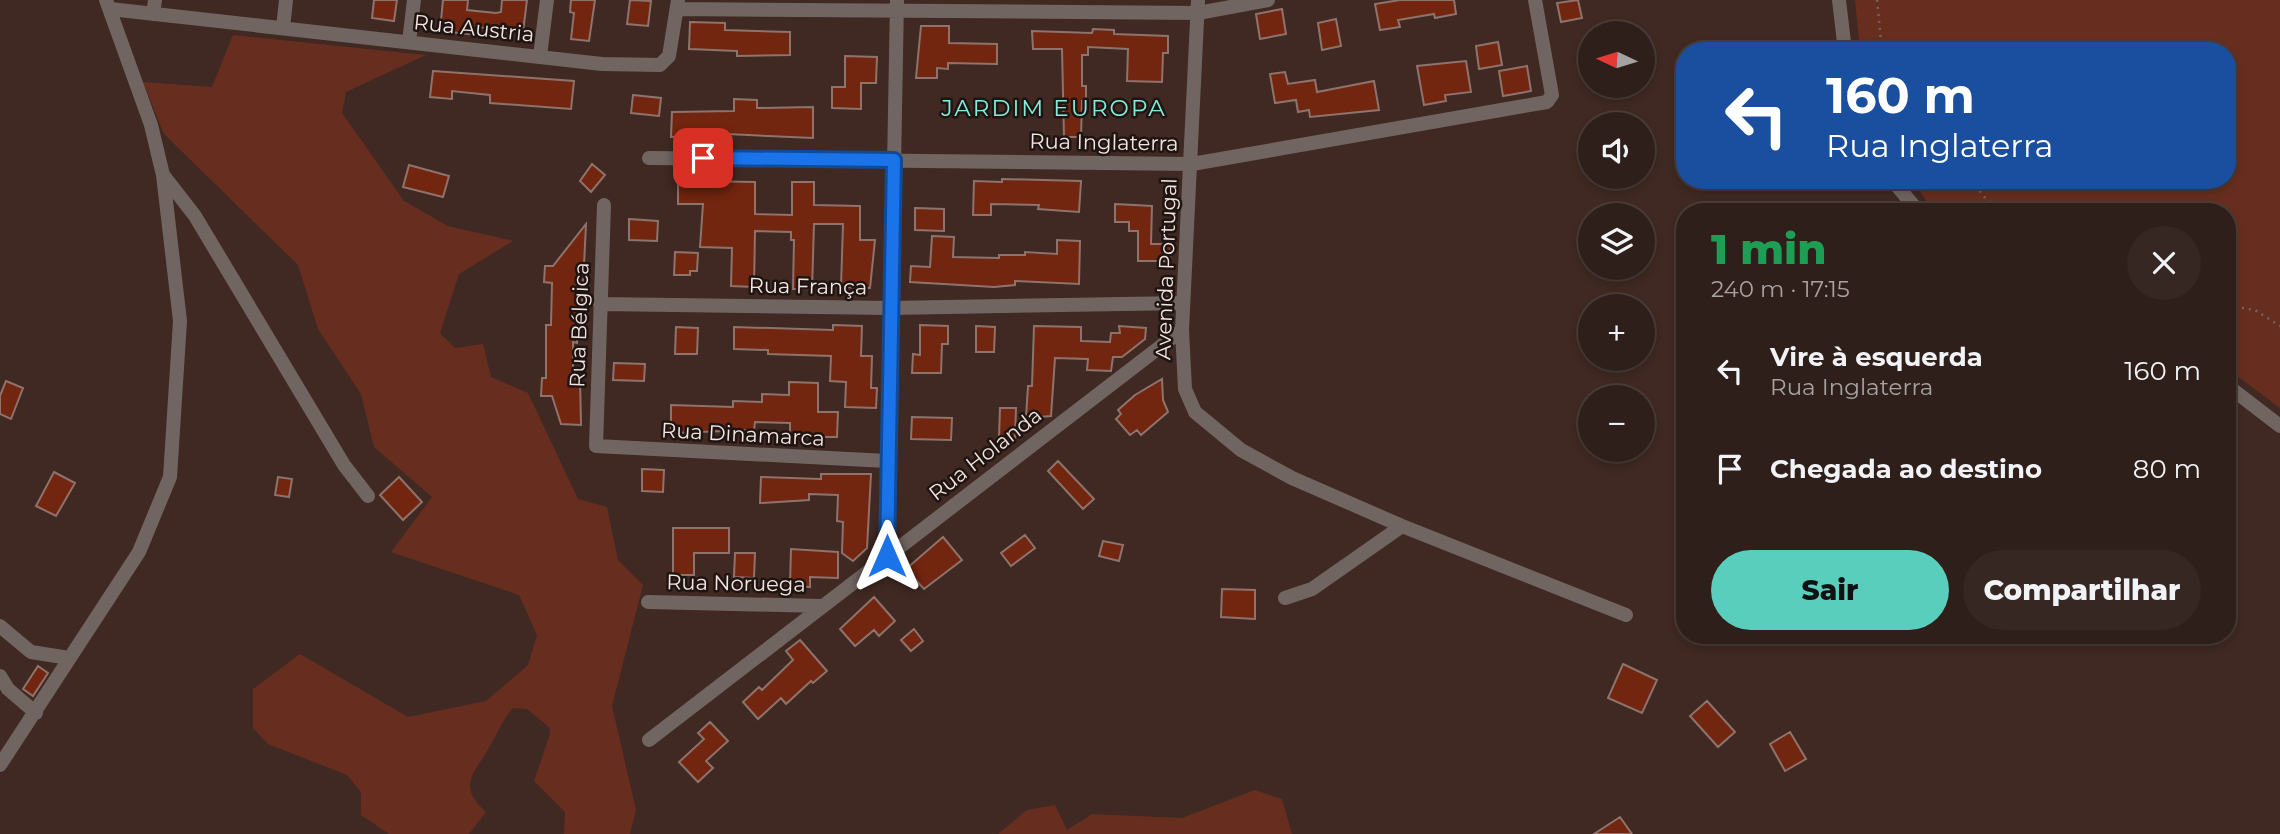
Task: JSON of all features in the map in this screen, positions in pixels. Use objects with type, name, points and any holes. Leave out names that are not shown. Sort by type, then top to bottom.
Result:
[{"type":"street","points":[[283,28],[286,0]]},
{"type":"street","points":[[409,42],[414,0]]},
{"type":"street","points":[[540,56],[547,0]]},
{"type":"street","points":[[677,5],[1198,6],[1268,0]]},
{"type":"street","name":"Rua Inglaterra","points":[[649,158],[1192,164],[1552,99],[1535,0]]},
{"type":"street","points":[[1839,0],[1844,42]]},
{"type":"street","points":[[0,765],[139,552],[170,477],[180,321],[163,175],[151,125],[108,4]]},
{"type":"street","name":"Rua Austria","points":[[108,4],[154,7],[283,28],[650,66],[666,62],[677,5]]},
{"type":"street","points":[[887,556],[897,5]]},
{"type":"street","name":"Avenida Portugal","points":[[1198,6],[1182,330],[1185,389],[1195,412],[1241,450],[1292,478],[1402,526]]},
{"type":"street","points":[[163,175],[195,216],[344,465],[368,496]]},
{"type":"street","points":[[1900,189],[1911,203]]},
{"type":"street","name":"Rua Bélgica","points":[[596,446],[604,205]]},
{"type":"street","name":"Rua França","points":[[600,304],[891,308],[1183,303]]},
{"type":"street","name":"Rua Holanda","points":[[649,740],[1182,330]]},
{"type":"street","points":[[2236,392],[2280,426]]},
{"type":"street","name":"Rua Dinamarca","points":[[596,446],[887,461]]},
{"type":"street","points":[[1285,598],[1312,589],[1402,526],[1626,615]]},
{"type":"street","name":"Rua Noruega","points":[[648,602],[822,606]]},
{"type":"street","points":[[0,626],[30,652],[69,658]]},
{"type":"street","points":[[0,676],[8,688],[36,713]]},
{"type":"path","points":[[1877,0],[1881,42]]},
{"type":"path","points":[[1978,189],[1992,203]]},
{"type":"path","points":[[2236,307],[2255,310],[2280,326]]},
{"type":"shaded area","points":[[1855,0],[2280,0],[2280,408],[2236,375],[2236,203],[1928,203],[1918,189],[2236,189],[2236,42],[1859,42]]},
{"type":"shaded area","points":[[233,35],[426,55],[346,92],[342,113],[404,201],[448,226],[513,241],[459,274],[440,333],[455,348],[483,344],[491,377],[528,393],[578,499],[607,507],[618,560],[643,585],[612,706],[636,810],[630,834],[564,834],[565,812],[534,781],[550,734],[549,727],[527,709],[513,708],[474,772],[470,786],[472,794],[486,812],[469,834],[389,834],[361,815],[361,792],[347,775],[268,744],[253,728],[253,689],[300,654],[408,717],[486,701],[528,665],[537,635],[519,595],[391,552],[432,497],[374,447],[361,394],[318,329],[298,265],[164,134],[143,82],[212,87]]},
{"type":"shaded area","points":[[1255,790],[1282,799],[1292,834],[998,834],[1027,810],[1055,805],[1067,830],[1092,814],[1182,818]]},
{"type":"building","points":[[374,0],[397,0],[394,21],[372,18]]},
{"type":"building","points":[[443,0],[468,0],[467,10],[496,13],[501,12],[502,0],[527,0],[523,32],[477,27],[477,35],[440,31]]},
{"type":"building","points":[[571,0],[595,0],[589,41],[571,39],[574,13],[570,12]]},
{"type":"building","points":[[630,0],[651,1],[648,26],[627,24]]},
{"type":"building","points":[[1400,0],[1454,0],[1456,14],[1435,18],[1434,14],[1398,20],[1400,27],[1380,30],[1375,4]]},
{"type":"building","points":[[1578,0],[1582,18],[1561,22],[1557,3]]},
{"type":"building","points":[[1282,9],[1286,34],[1260,39],[1256,14]]},
{"type":"building","points":[[1336,19],[1341,46],[1322,50],[1318,23]]},
{"type":"building","points":[[690,22],[725,23],[725,30],[790,32],[790,55],[737,56],[737,51],[689,49]]},
{"type":"building","points":[[921,26],[949,26],[949,43],[997,44],[997,64],[948,63],[948,69],[937,68],[937,78],[916,78]]},
{"type":"building","points":[[1093,29],[1114,30],[1114,34],[1168,36],[1168,53],[1163,53],[1162,82],[1127,81],[1128,49],[1088,47],[1088,55],[1082,55],[1082,86],[1086,86],[1086,102],[1082,101],[1081,137],[1064,137],[1062,49],[1033,49],[1032,31],[1092,33]]},
{"type":"building","points":[[1498,42],[1502,65],[1479,69],[1476,46]]},
{"type":"building","points":[[845,56],[877,57],[876,83],[861,83],[861,109],[832,108],[832,87],[845,87]]},
{"type":"building","points":[[1466,61],[1471,92],[1445,95],[1446,101],[1424,105],[1417,66]]},
{"type":"building","points":[[1527,66],[1531,91],[1503,96],[1499,71]]},
{"type":"building","points":[[433,71],[574,81],[571,109],[490,103],[490,95],[452,91],[452,99],[430,97]]},
{"type":"building","points":[[1285,72],[1288,84],[1315,80],[1317,92],[1374,81],[1379,110],[1310,117],[1309,110],[1298,112],[1296,100],[1275,103],[1270,74]]},
{"type":"building","points":[[633,95],[661,98],[659,116],[631,113]]},
{"type":"building","points":[[734,99],[757,100],[757,108],[813,107],[813,138],[727,134],[671,137],[672,112],[734,111]]},
{"type":"building","points":[[592,164],[605,175],[591,192],[580,181]]},
{"type":"building","points":[[409,165],[449,176],[443,197],[403,187]]},
{"type":"building","points":[[678,172],[697,173],[697,181],[755,182],[755,214],[792,215],[792,182],[814,182],[814,205],[860,206],[860,240],[875,240],[870,288],[841,287],[843,224],[814,224],[812,289],[793,289],[794,240],[791,240],[791,232],[755,231],[754,287],[731,286],[732,248],[700,247],[703,204],[678,204]]},
{"type":"building","points":[[1002,179],[1081,181],[1079,212],[1038,209],[1039,205],[991,204],[991,215],[973,215],[974,181],[1002,182]]},
{"type":"building","points":[[1115,204],[1152,206],[1151,244],[1171,244],[1170,261],[1138,261],[1138,231],[1129,231],[1129,222],[1115,222]]},
{"type":"building","points":[[915,208],[944,209],[944,231],[915,230]]},
{"type":"building","points":[[629,219],[658,221],[657,241],[629,240]]},
{"type":"building","points":[[586,224],[582,306],[578,306],[577,343],[573,342],[573,378],[580,378],[581,425],[561,424],[552,396],[541,396],[542,378],[546,378],[546,325],[551,325],[552,283],[544,282],[545,266],[553,266]]},
{"type":"building","points":[[932,236],[954,237],[953,257],[999,258],[999,255],[1025,255],[1025,252],[1057,254],[1057,240],[1080,241],[1079,284],[1015,281],[1015,285],[994,287],[910,282],[911,266],[930,267]]},
{"type":"building","points":[[675,252],[698,253],[697,271],[690,271],[690,275],[674,275]]},
{"type":"building","points":[[833,325],[862,326],[861,356],[872,356],[871,388],[877,388],[876,408],[845,407],[846,382],[830,381],[831,356],[768,354],[768,350],[734,349],[734,327],[833,330]]},
{"type":"building","points":[[920,325],[948,326],[948,344],[942,344],[941,373],[912,373],[913,354],[920,355]]},
{"type":"building","points":[[976,326],[995,327],[994,352],[976,352]]},
{"type":"building","points":[[1034,326],[1081,327],[1081,341],[1110,342],[1111,333],[1120,333],[1119,326],[1146,328],[1145,339],[1122,357],[1113,357],[1111,371],[1087,370],[1088,359],[1055,358],[1051,416],[1026,418],[1028,386],[1032,386]]},
{"type":"building","points":[[676,327],[698,328],[697,354],[675,354]]},
{"type":"building","points":[[614,363],[645,364],[644,381],[613,380]]},
{"type":"building","points":[[1162,379],[1163,400],[1168,412],[1141,435],[1137,430],[1130,435],[1116,419],[1121,414],[1118,410],[1135,395]]},
{"type":"building","points":[[6,381],[23,388],[11,419],[0,414],[0,396]]},
{"type":"building","points":[[789,382],[818,383],[818,412],[838,412],[837,437],[790,437],[790,423],[755,422],[754,430],[671,433],[671,405],[733,407],[733,401],[762,402],[762,394],[789,395]]},
{"type":"building","points":[[1000,408],[1016,408],[1015,439],[999,438]]},
{"type":"building","points":[[912,417],[952,418],[951,440],[911,439]]},
{"type":"building","points":[[1058,461],[1094,499],[1083,509],[1048,471]]},
{"type":"building","points":[[642,469],[664,470],[663,492],[642,491]]},
{"type":"building","points":[[54,472],[75,483],[56,516],[36,506]]},
{"type":"building","points":[[821,474],[871,474],[867,548],[853,561],[842,553],[843,522],[837,521],[838,495],[809,494],[809,500],[760,503],[761,477],[821,479]]},
{"type":"building","points":[[278,477],[292,479],[289,497],[275,495]]},
{"type":"building","points":[[399,477],[422,502],[403,520],[380,495]]},
{"type":"building","points":[[673,528],[729,528],[729,553],[694,553],[694,575],[673,575]]},
{"type":"building","points":[[1025,535],[1035,548],[1011,566],[1001,553]]},
{"type":"building","points":[[943,537],[962,560],[924,589],[906,569]]},
{"type":"building","points":[[1103,541],[1123,545],[1119,561],[1099,556]]},
{"type":"building","points":[[791,549],[838,552],[838,578],[810,577],[810,587],[790,586]]},
{"type":"building","points":[[735,553],[755,553],[754,578],[734,577]]},
{"type":"building","points":[[1222,589],[1255,590],[1255,619],[1221,617]]},
{"type":"building","points":[[874,597],[895,621],[879,636],[874,630],[855,646],[840,629]]},
{"type":"building","points":[[914,629],[923,641],[911,651],[901,640]]},
{"type":"building","points":[[800,640],[827,671],[813,683],[811,681],[786,704],[781,698],[758,719],[743,702],[759,687],[762,690],[793,660],[786,651]]},
{"type":"building","points":[[1623,664],[1657,680],[1642,713],[1608,698]]},
{"type":"building","points":[[38,666],[48,673],[33,696],[23,689]]},
{"type":"building","points":[[1707,701],[1735,732],[1718,747],[1690,716]]},
{"type":"building","points":[[710,722],[728,741],[706,761],[713,768],[698,782],[679,762],[704,739],[698,733]]},
{"type":"building","points":[[1790,732],[1806,759],[1785,771],[1770,744]]},
{"type":"building","points":[[1620,817],[1632,834],[1594,834]]},
{"type":"district","name":"JARDIM EUROPA","points":[[1054,108]]},
{"type":"route","points":[[703,158],[894,160],[887,556]]}]
